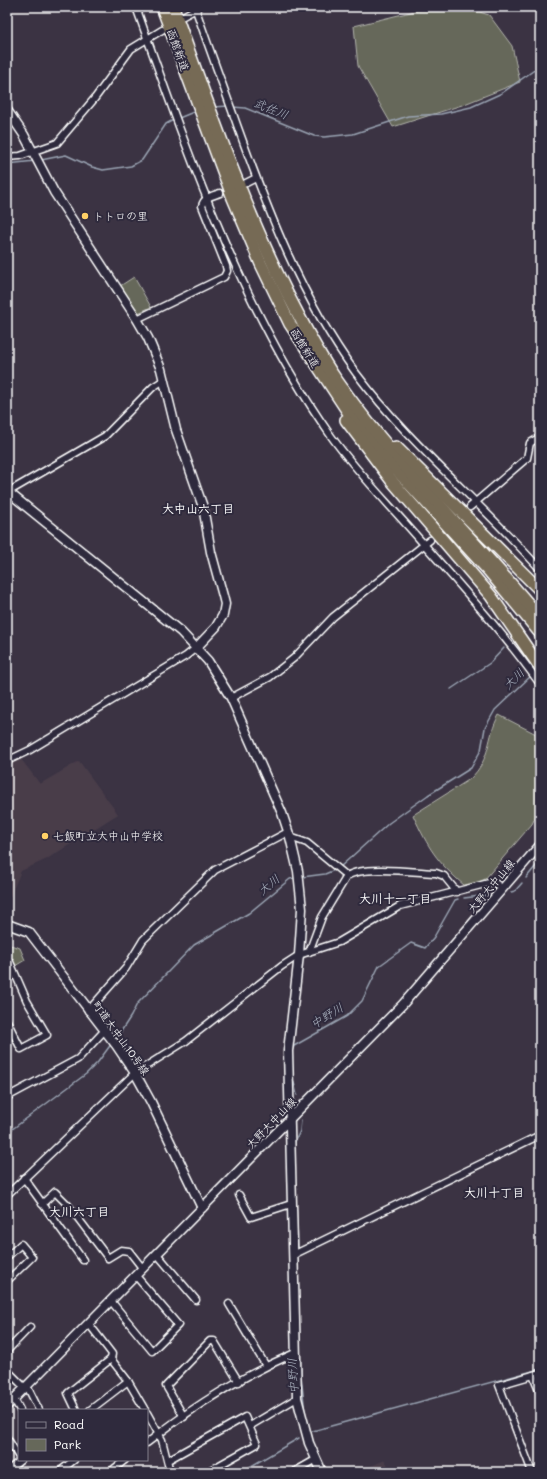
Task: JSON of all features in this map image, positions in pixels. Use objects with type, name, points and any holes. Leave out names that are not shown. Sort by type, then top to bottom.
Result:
[{"type":"highway","name":"函館新道","points":[[162,7],[201,98],[244,226],[290,324],[348,412],[392,464],[489,571],[540,633]]},
{"type":"highway","name":"函館新道","points":[[173,7],[201,98]]},
{"type":"highway","name":"函館新道","points":[[208,117],[259,235],[295,308],[334,377],[398,459],[495,564],[540,618]]},
{"type":"highway","points":[[290,324],[329,395],[369,453],[442,541],[491,596],[540,667]]},
{"type":"highway","points":[[334,377],[394,444],[540,590]]},
{"type":"street","points":[[136,7],[177,120],[223,238],[257,311],[309,403],[332,438],[365,479],[424,545],[525,664],[538,682]]},
{"type":"street","points":[[183,16],[197,8],[256,178],[294,269],[318,314],[342,352],[375,398],[401,427],[510,535],[540,569]]},
{"type":"street","points":[[7,157],[33,155],[57,144],[95,98],[131,49],[162,30]]},
{"type":"street","points":[[7,110],[24,135],[33,155],[82,236],[148,338],[161,369],[176,430],[204,507],[211,552],[225,604],[223,615],[216,627],[186,656],[30,750],[7,762]]},
{"type":"street","points":[[246,183],[256,178]]},
{"type":"street","points":[[137,319],[224,277],[226,274],[226,266],[202,206],[203,202],[207,198],[220,194]]},
{"type":"street","points":[[164,380],[153,387],[105,436],[7,491],[155,610],[208,661],[231,698],[257,754],[289,835],[298,871],[302,909],[299,955],[288,1051],[297,1398],[302,1423],[322,1472]]},
{"type":"street","points":[[470,507],[527,458],[530,443],[540,437]]},
{"type":"street","points":[[231,698],[270,677],[294,658],[333,617],[430,540]]},
{"type":"street","points":[[88,1011],[126,968],[143,940],[215,870],[289,835],[308,843],[347,876]]},
{"type":"street","name":"大野大中山線","points":[[7,1406],[403,1004],[540,845]]},
{"type":"street","points":[[309,952],[322,918],[347,876],[352,872],[361,870],[436,873],[444,876],[457,892]]},
{"type":"street","points":[[7,1195],[135,1073],[186,1041],[282,966],[299,955],[339,942],[400,906],[489,883],[503,888]]},
{"type":"street","name":"町道大中山10号線","points":[[7,924],[29,932],[88,1011],[116,1045],[135,1073],[151,1102],[202,1208]]},
{"type":"street","points":[[7,962],[10,962],[27,1001],[47,1035],[22,1048],[7,1021]]},
{"type":"street","points":[[7,1097],[78,1059],[106,1033]]},
{"type":"street","points":[[293,1255],[540,1135]]},
{"type":"street","points":[[24,1178],[83,1260]]},
{"type":"street","points":[[42,1204],[55,1192],[68,1205],[108,1258],[121,1250],[128,1251],[142,1268]]},
{"type":"street","points":[[240,1195],[251,1217],[291,1204]]},
{"type":"street","points":[[7,1257],[21,1244],[32,1257],[7,1281]]},
{"type":"street","points":[[157,1254],[196,1300]]},
{"type":"street","points":[[111,1301],[152,1350],[178,1325],[136,1276]]},
{"type":"street","points":[[229,1304],[266,1366]]},
{"type":"street","points":[[88,1324],[112,1354],[111,1359],[128,1381],[144,1408]]},
{"type":"street","points":[[7,1351],[30,1327]]},
{"type":"street","points":[[184,1417],[166,1386],[210,1341],[214,1341],[239,1382]]},
{"type":"street","points":[[148,1442],[239,1382],[266,1366],[295,1353]]},
{"type":"street","points":[[76,1409],[68,1393],[111,1359]]},
{"type":"street","points":[[7,1370],[26,1387],[38,1409]]},
{"type":"street","points":[[532,1472],[499,1384],[540,1373]]},
{"type":"street","points":[[533,1375],[540,1392]]},
{"type":"street","points":[[91,1409],[128,1381]]},
{"type":"street","points":[[250,1426],[297,1398]]},
{"type":"street","points":[[14,1399],[19,1409]]},
{"type":"street","points":[[148,1416],[162,1440],[170,1472]]},
{"type":"street","points":[[168,1460],[245,1417],[257,1444],[207,1472]]},
{"type":"street","points":[[7,1438],[18,1455]]},
{"type":"street","points":[[294,1472],[316,1460]]},
{"type":"street","points":[[7,1471],[20,1461]]},
{"type":"street","points":[[59,1472],[73,1461]]},
{"type":"street","points":[[110,1472],[124,1461]]},
{"type":"shaded area","name":"七飯町立大中山中学校","points":[[21,759],[40,784],[79,761],[118,814],[47,859],[21,871],[7,904],[7,765]]},
{"type":"shaded area","points":[[385,1460],[391,1472],[357,1472]]},
{"type":"green space","points":[[423,9],[473,10],[489,15],[512,46],[520,82],[462,105],[393,127],[358,66],[354,26]]},
{"type":"green space","points":[[134,277],[151,307],[138,313],[120,286]]},
{"type":"green space","points":[[499,715],[540,736],[540,807],[532,824],[485,879],[475,884],[465,886],[440,862],[434,854],[413,815],[470,779],[477,771],[485,756],[495,723]]},
{"type":"green space","points":[[7,944],[20,948],[25,960],[15,966],[10,958],[7,960]]},
{"type":"waterway","name":"武佐川","points":[[233,107],[245,108],[314,136],[324,137],[353,134],[408,116],[441,114],[471,107],[502,93],[540,66]]},
{"type":"waterway","name":"武佐川","points":[[213,107],[229,106]]},
{"type":"waterway","name":"武佐川","points":[[179,118],[196,111]]},
{"type":"waterway","name":"武佐川","points":[[41,160],[66,155],[92,167],[103,170],[131,166],[142,160],[166,124],[175,119]]},
{"type":"waterway","name":"武佐川","points":[[7,164],[35,161]]},
{"type":"waterway","points":[[451,689],[490,663],[504,648]]},
{"type":"waterway","name":"大川","points":[[340,867],[389,823],[428,795],[471,768],[481,750],[485,728],[495,710],[532,675]]},
{"type":"waterway","name":"中野川","points":[[526,878],[540,861]]},
{"type":"waterway","name":"大川","points":[[302,877],[325,874],[337,869]]},
{"type":"waterway","name":"大川","points":[[116,1039],[137,1004],[194,945],[249,913],[290,879],[296,878]]},
{"type":"waterway","name":"中野川","points":[[511,892],[515,891],[522,883]]},
{"type":"waterway","name":"中野川","points":[[464,898],[489,895]]},
{"type":"waterway","name":"中野川","points":[[293,1049],[294,1046],[347,1016],[362,1001],[379,966],[411,943],[425,948],[434,937],[455,900],[458,899]]},
{"type":"waterway","name":"大川","points":[[7,1133],[86,1074],[98,1062],[112,1043]]},
{"type":"waterway","name":"中野川","points":[[292,1075],[297,1095]]},
{"type":"waterway","name":"中野川","points":[[294,1144],[300,1131],[301,1120]]},
{"type":"waterway","name":"中野川","points":[[296,1197],[298,1249]]},
{"type":"waterway","name":"中野川","points":[[298,1258],[298,1277]]},
{"type":"waterway","name":"中野川","points":[[299,1305],[299,1310]]},
{"type":"waterway","name":"中野川","points":[[299,1317],[301,1375],[305,1413]]},
{"type":"waterway","points":[[309,1432],[540,1369]]},
{"type":"waterway","name":"中野川","points":[[241,1472],[299,1438]]},
{"type":"place","name":"トトロの里","points":[[85,216]]},
{"type":"place","name":"七飯町立大中山中学校","points":[[45,836]]},
{"type":"district","name":"大中山六丁目","points":[[198,509]]},
{"type":"district","name":"大川十一丁目","points":[[395,899]]},
{"type":"district","name":"大川十丁目","points":[[494,1193]]},
{"type":"district","name":"大川六丁目","points":[[79,1212]]}]
